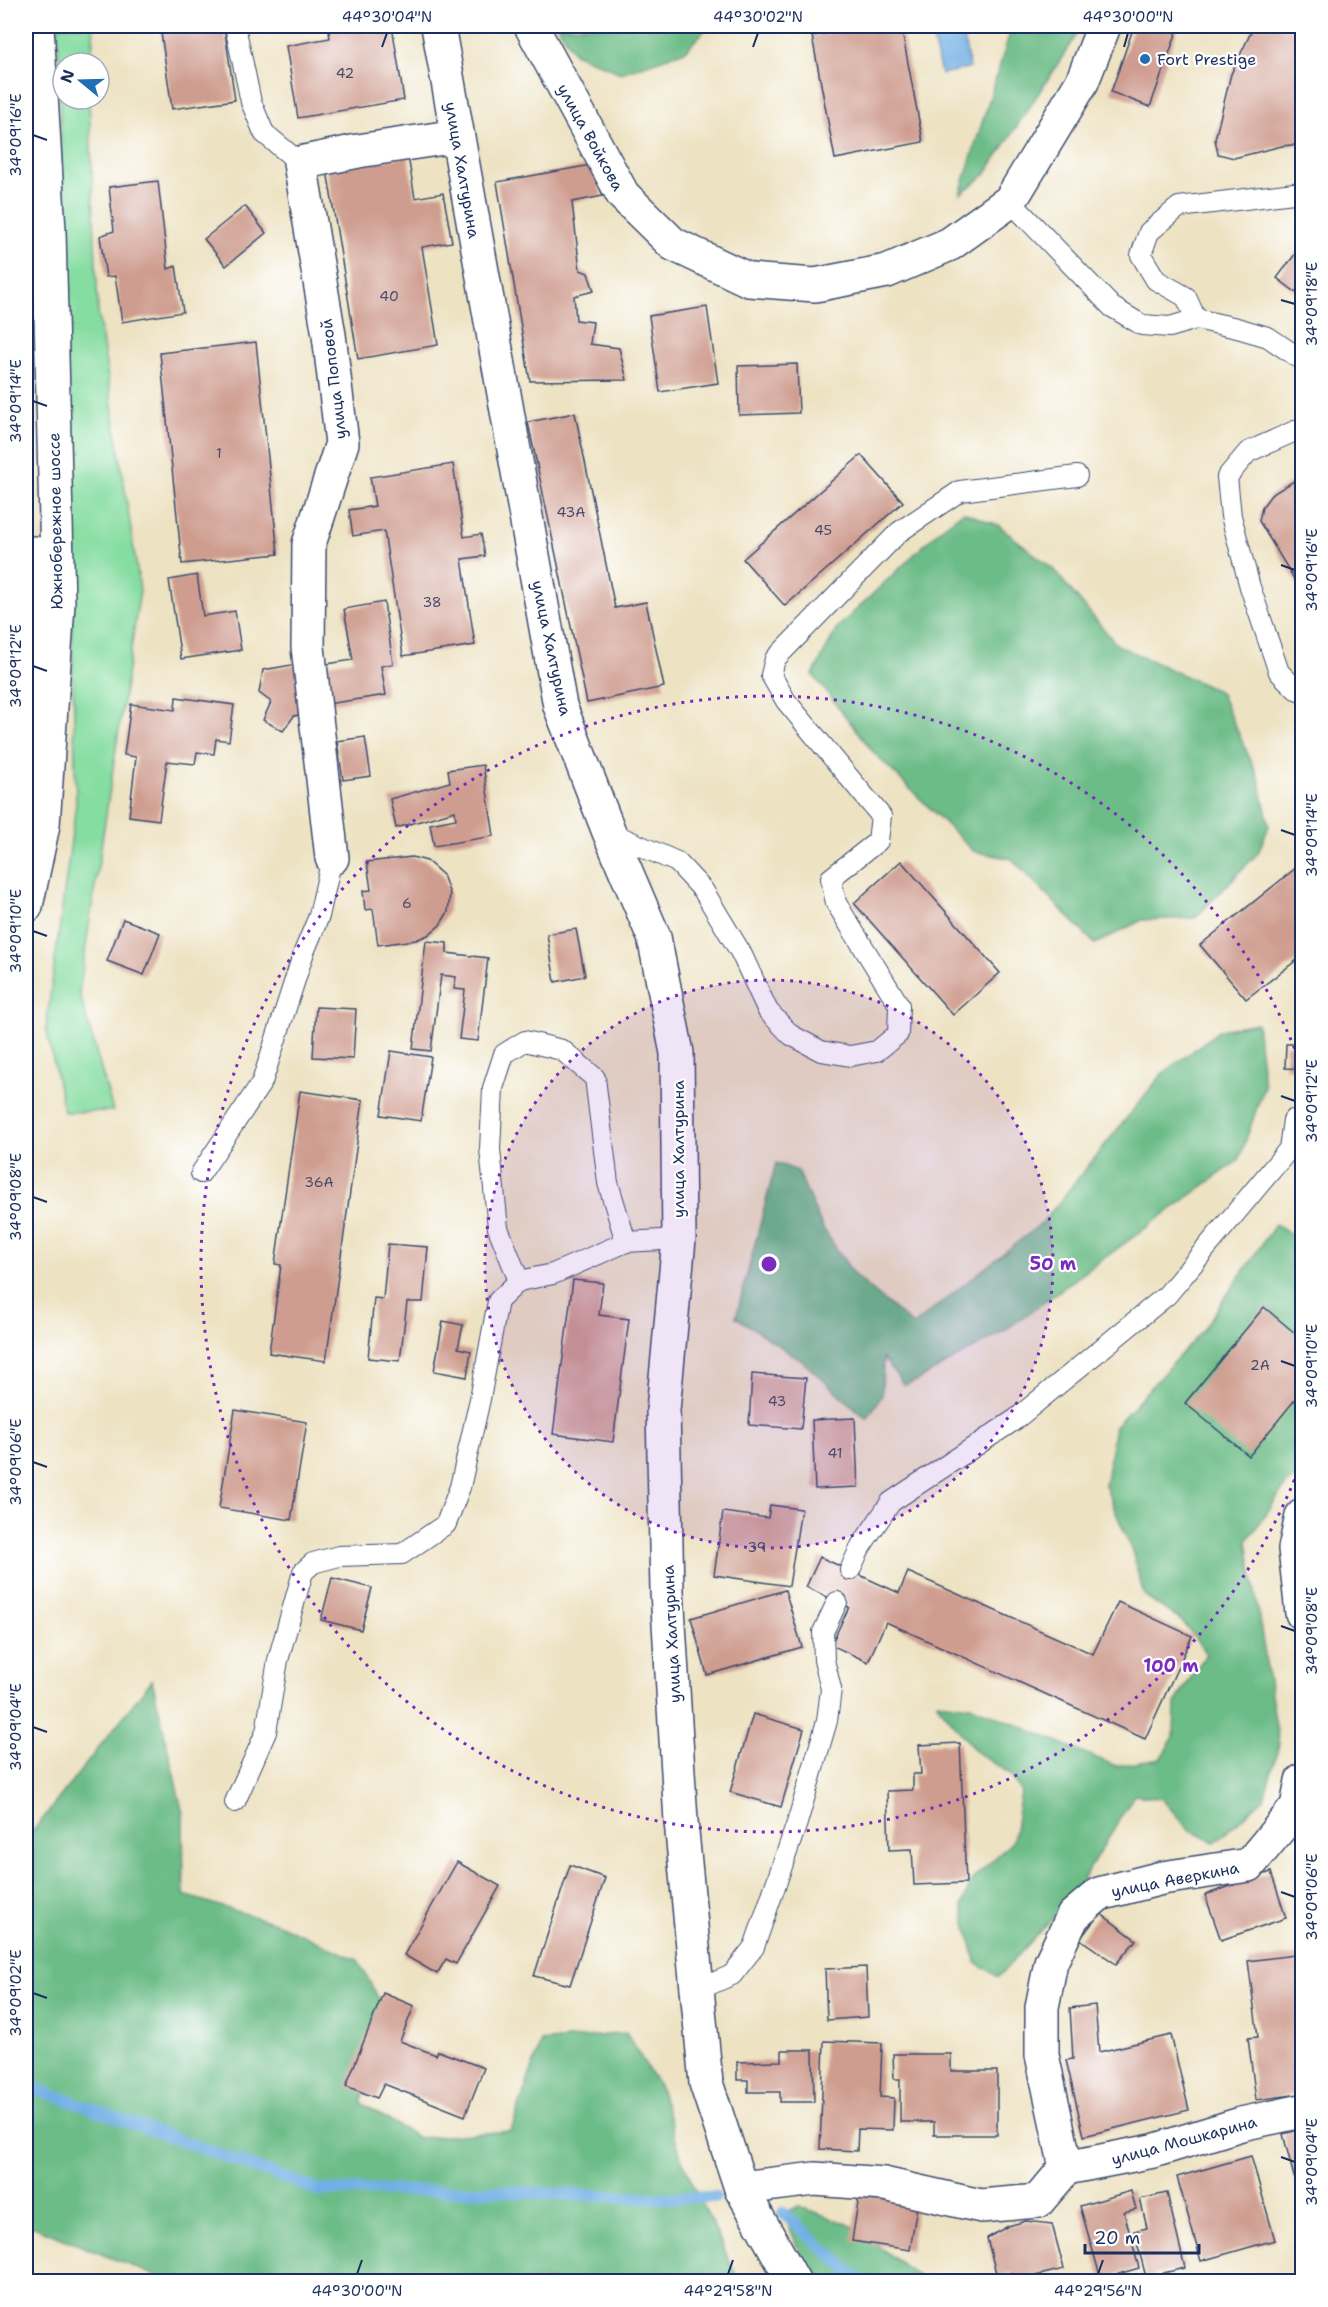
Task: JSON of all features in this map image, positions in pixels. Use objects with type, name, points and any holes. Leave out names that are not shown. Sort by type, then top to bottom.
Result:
[{"type":"main road","name":"Южнобережное шоссе","points":[[26,906],[43,825],[58,604],[49,231],[36,26]]},
{"type":"main road","name":"улица Халтурина","points":[[438,26],[560,706],[609,832],[654,937],[677,1053],[678,1239],[663,1410],[667,1591],[681,1821],[705,2083],[741,2188],[794,2282]]},
{"type":"main road","name":"улица Войкова","points":[[531,26],[623,195],[673,244],[749,280],[815,285],[887,271],[950,244],[1010,201],[1082,82],[1104,26]]},
{"type":"main road","points":[[300,163],[358,151],[457,136]]},
{"type":"main road","name":"улица Поповой","points":[[300,163],[328,335],[342,443],[309,544],[308,647],[332,858]]},
{"type":"main road","name":"Южнобережное шоссе","points":[[26,177],[35,595],[26,738]]},
{"type":"main road","points":[[1302,1516],[1295,1549],[1302,1613]]},
{"type":"main road","name":"улица Аверкина","points":[[1066,2168],[1042,2055],[1042,2007],[1051,1962],[1073,1916],[1099,1894],[1162,1878],[1249,1865],[1297,1806],[1302,1781]]},
{"type":"main road","name":"улица Мошкарина","points":[[1066,2168],[1153,2151],[1241,2124],[1302,2111]]},
{"type":"main road","points":[[741,2188],[815,2179],[872,2183],[981,2206],[1038,2201],[1066,2168]]},
{"type":"lane","points":[[235,26],[251,102],[264,133],[300,163]]},
{"type":"lane","points":[[1196,319],[1186,297],[1156,280],[1141,255],[1149,232],[1179,207],[1302,192]]},
{"type":"lane","points":[[1010,201],[1112,307],[1142,325],[1170,327],[1196,319],[1268,337],[1302,360]]},
{"type":"lane","points":[[1302,430],[1295,431],[1248,453],[1227,477],[1231,516],[1250,587],[1279,672],[1296,689],[1302,691]]},
{"type":"lane","points":[[609,832],[677,862],[703,890],[741,953],[768,1011],[791,1035],[821,1051],[850,1056],[877,1052],[898,1034],[899,1005],[836,903],[831,878],[878,841],[881,816],[786,701],[771,675],[775,659],[899,532],[960,491],[1077,476]]},
{"type":"lane","points":[[201,1173],[262,1082],[304,952],[319,916],[332,858]]},
{"type":"lane","points":[[519,1281],[498,1228],[490,1149],[494,1088],[504,1054],[525,1041],[561,1050],[595,1078],[608,1183],[626,1242]]},
{"type":"lane","points":[[850,1570],[861,1546],[891,1502],[1016,1419],[1167,1295],[1289,1149],[1293,1120]]},
{"type":"lane","points":[[235,1802],[266,1732],[278,1660],[303,1572],[313,1563],[339,1556],[402,1554],[446,1524],[460,1487],[480,1399],[498,1301],[519,1281],[553,1274],[626,1242],[678,1239]]},
{"type":"lane","points":[[697,1990],[732,1975],[754,1947],[797,1823],[827,1721],[831,1689],[824,1660],[823,1632],[837,1602]]},
{"type":"green space","points":[[58,26],[94,26],[92,51],[59,51]]},
{"type":"green space","points":[[558,26],[709,26],[685,51],[621,73],[574,53]]},
{"type":"green space","points":[[1012,26],[1078,26],[1076,36],[985,175],[960,194]]},
{"type":"green space","points":[[60,111],[90,111],[98,312],[140,590],[79,992],[113,1111],[64,1112],[46,1027],[76,804]]},
{"type":"green space","points":[[963,512],[998,525],[1053,569],[1117,645],[1220,692],[1259,779],[1269,826],[1258,853],[1195,918],[1142,920],[1095,944],[1012,859],[973,851],[874,753],[813,675],[837,628],[943,527]]},
{"type":"green space","points":[[1257,1023],[1264,1087],[1239,1160],[1004,1331],[918,1380],[904,1385],[883,1358],[882,1395],[867,1419],[802,1361],[736,1317],[776,1163],[798,1171],[822,1227],[854,1275],[913,1325],[1043,1222],[1162,1074],[1220,1030]]},
{"type":"green space","points":[[1275,1225],[1302,1240],[1302,1472],[1286,1485],[1247,1541],[1279,1745],[1264,1798],[1215,1843],[1189,1830],[1162,1799],[1134,1795],[1073,1896],[998,1977],[975,1961],[962,1905],[972,1880],[1013,1841],[1021,1792],[1010,1774],[976,1752],[936,1702],[972,1706],[1116,1766],[1160,1759],[1174,1737],[1175,1703],[1206,1654],[1184,1623],[1144,1595],[1132,1551],[1105,1486],[1115,1426],[1203,1330]]},
{"type":"green space","points":[[152,1680],[183,1814],[184,1895],[278,1924],[358,1960],[388,2016],[361,2103],[418,2138],[511,2131],[541,2042],[626,2033],[661,2090],[682,2160],[739,2281],[169,2281],[26,2224],[26,1840]]},
{"type":"green space","points":[[799,2206],[852,2226],[924,2281],[813,2281],[783,2213]]},
{"type":"water","points":[[930,26],[961,26],[970,68],[941,74]]},
{"type":"building","points":[[160,26],[224,26],[235,100],[172,109]]},
{"type":"building","points":[[328,26],[392,26],[404,100],[298,118],[286,46],[330,38]]},
{"type":"building","points":[[867,26],[901,26],[923,142],[835,159],[812,36]]},
{"type":"building","name":"Fort Prestige","points":[[1134,26],[1179,26],[1150,107],[1111,92]]},
{"type":"building","points":[[1254,26],[1302,26],[1302,144],[1282,146],[1234,158],[1218,154],[1215,139],[1231,74]]},
{"type":"building","points":[[408,156],[415,198],[443,193],[452,242],[422,247],[438,345],[358,359],[327,170]]},
{"type":"building","points":[[591,165],[603,196],[572,202],[580,270],[588,273],[594,291],[574,296],[576,320],[593,322],[590,344],[619,348],[627,380],[530,381],[497,182]]},
{"type":"building","points":[[158,181],[168,269],[176,266],[183,312],[122,322],[115,276],[106,277],[100,236],[114,231],[109,187]]},
{"type":"building","points":[[245,206],[266,233],[226,266],[204,239]]},
{"type":"building","points":[[1302,245],[1302,297],[1277,278]]},
{"type":"building","points":[[707,307],[718,383],[660,392],[649,316]]},
{"type":"building","points":[[256,342],[278,554],[182,564],[160,353]]},
{"type":"building","points":[[797,364],[799,413],[739,415],[738,366]]},
{"type":"building","points":[[575,413],[615,608],[646,602],[664,687],[587,703],[528,422]]},
{"type":"building","points":[[861,455],[903,502],[785,606],[743,559]]},
{"type":"building","points":[[453,464],[464,537],[481,534],[485,556],[462,559],[475,645],[403,656],[384,531],[353,536],[349,510],[375,506],[370,477]]},
{"type":"building","points":[[1302,476],[1302,592],[1259,521],[1262,507],[1271,495]]},
{"type":"building","points":[[197,575],[203,616],[235,611],[241,650],[181,659],[169,580]]},
{"type":"building","points":[[384,602],[393,664],[381,666],[386,695],[327,704],[321,665],[353,660],[344,609]]},
{"type":"building","points":[[297,664],[304,714],[294,716],[283,731],[263,720],[271,702],[259,693],[263,670]]},
{"type":"building","points":[[176,697],[234,705],[229,741],[216,739],[214,754],[197,752],[195,764],[167,761],[159,820],[129,816],[136,757],[124,755],[131,704],[175,710]]},
{"type":"building","points":[[365,737],[371,776],[343,780],[337,741]]},
{"type":"building","points":[[483,765],[494,836],[434,846],[430,824],[456,819],[455,811],[396,828],[390,799],[450,782],[448,770]]},
{"type":"building","points":[[412,857],[427,861],[443,875],[450,894],[448,912],[440,925],[428,935],[416,940],[378,945],[373,909],[365,910],[363,891],[371,890],[367,862]]},
{"type":"building","points":[[901,861],[1000,973],[953,1015],[854,903]]},
{"type":"building","points":[[1302,863],[1302,956],[1246,999],[1200,945]]},
{"type":"building","points":[[123,919],[160,933],[144,975],[107,961]]},
{"type":"building","points":[[576,929],[585,976],[555,982],[547,934]]},
{"type":"building","points":[[426,941],[447,943],[447,953],[488,958],[478,1041],[459,1039],[465,990],[454,989],[456,977],[441,975],[431,1051],[413,1049]]},
{"type":"building","points":[[316,1007],[356,1009],[353,1059],[313,1057]]},
{"type":"building","points":[[1286,1044],[1302,1044],[1302,1069],[1285,1068]]},
{"type":"building","points":[[391,1051],[431,1057],[421,1121],[381,1115]]},
{"type":"building","points":[[300,1091],[363,1100],[326,1361],[269,1353],[281,1265],[275,1264]]},
{"type":"building","points":[[388,1244],[428,1247],[423,1302],[407,1302],[400,1361],[368,1358],[374,1298],[383,1299]]},
{"type":"building","points":[[573,1280],[603,1283],[599,1315],[629,1319],[613,1442],[553,1434]]},
{"type":"building","points":[[1264,1307],[1302,1339],[1302,1391],[1249,1456],[1185,1403]]},
{"type":"building","points":[[443,1321],[463,1325],[458,1348],[471,1351],[467,1377],[434,1371]]},
{"type":"building","points":[[752,1374],[806,1378],[801,1429],[749,1425]]},
{"type":"building","points":[[235,1410],[307,1422],[291,1520],[219,1508]]},
{"type":"building","points":[[855,1418],[858,1487],[815,1489],[812,1420]]},
{"type":"building","points":[[770,1505],[801,1509],[789,1586],[714,1575],[723,1512],[768,1518]]},
{"type":"building","points":[[820,1557],[899,1593],[908,1572],[1093,1654],[1118,1602],[1192,1636],[1145,1739],[886,1622],[868,1662],[831,1645],[849,1607],[806,1587]]},
{"type":"building","points":[[332,1578],[372,1588],[361,1630],[321,1620]]},
{"type":"building","points":[[785,1590],[802,1647],[707,1675],[691,1618]]},
{"type":"building","points":[[753,1714],[804,1729],[781,1807],[730,1792]]},
{"type":"building","points":[[960,1743],[966,1883],[914,1885],[912,1849],[889,1850],[887,1791],[913,1790],[913,1774],[921,1774],[919,1745]]},
{"type":"building","points":[[457,1862],[500,1886],[456,1964],[446,1959],[437,1974],[404,1955]]},
{"type":"building","points":[[570,1865],[605,1878],[570,1985],[534,1976]]},
{"type":"building","points":[[1271,1872],[1286,1918],[1221,1940],[1205,1895]]},
{"type":"building","points":[[1100,1913],[1136,1940],[1116,1964],[1080,1939]]},
{"type":"building","points":[[1302,1954],[1302,2077],[1299,2078],[1301,2094],[1256,2100],[1248,2038],[1258,2037],[1248,1961]]},
{"type":"building","points":[[866,1967],[868,2017],[827,2020],[825,1969]]},
{"type":"building","points":[[383,1993],[414,2006],[400,2041],[436,2055],[438,2051],[484,2068],[465,2116],[384,2084],[377,2098],[346,2086]]},
{"type":"building","points":[[1095,2005],[1099,2052],[1171,2035],[1189,2110],[1084,2136],[1066,2060],[1073,2059],[1070,2008]]},
{"type":"building","points":[[824,2041],[882,2043],[880,2097],[894,2098],[893,2130],[858,2129],[857,2151],[820,2149]]},
{"type":"building","points":[[782,2050],[813,2050],[814,2102],[780,2102],[780,2092],[748,2092],[748,2080],[737,2080],[737,2062],[782,2061]]},
{"type":"building","points":[[893,2054],[951,2054],[951,2071],[997,2071],[997,2135],[934,2135],[934,2122],[900,2122],[900,2079],[894,2079]]},
{"type":"building","points":[[1302,2129],[1302,2208],[1283,2134]]},
{"type":"building","points":[[1251,2156],[1275,2240],[1201,2261],[1177,2177]]},
{"type":"building","points":[[860,2189],[918,2199],[910,2250],[852,2241]]},
{"type":"building","points":[[1131,2191],[1136,2209],[1124,2212],[1139,2268],[1101,2279],[1080,2206]]},
{"type":"building","points":[[1167,2193],[1185,2268],[1146,2277],[1134,2231],[1147,2228],[1140,2199]]},
{"type":"building","points":[[1026,2221],[1052,2224],[1064,2269],[1014,2281],[1012,2273],[997,2277],[987,2238],[1008,2226]]},
{"type":"waterway","points":[[26,2094],[37,2089],[318,2190],[494,2191],[649,2198],[715,2197]]},
{"type":"waterway","points":[[783,2213],[862,2282]]},
{"type":"place","name":"Fort Prestige","points":[[1145,59]]}]
